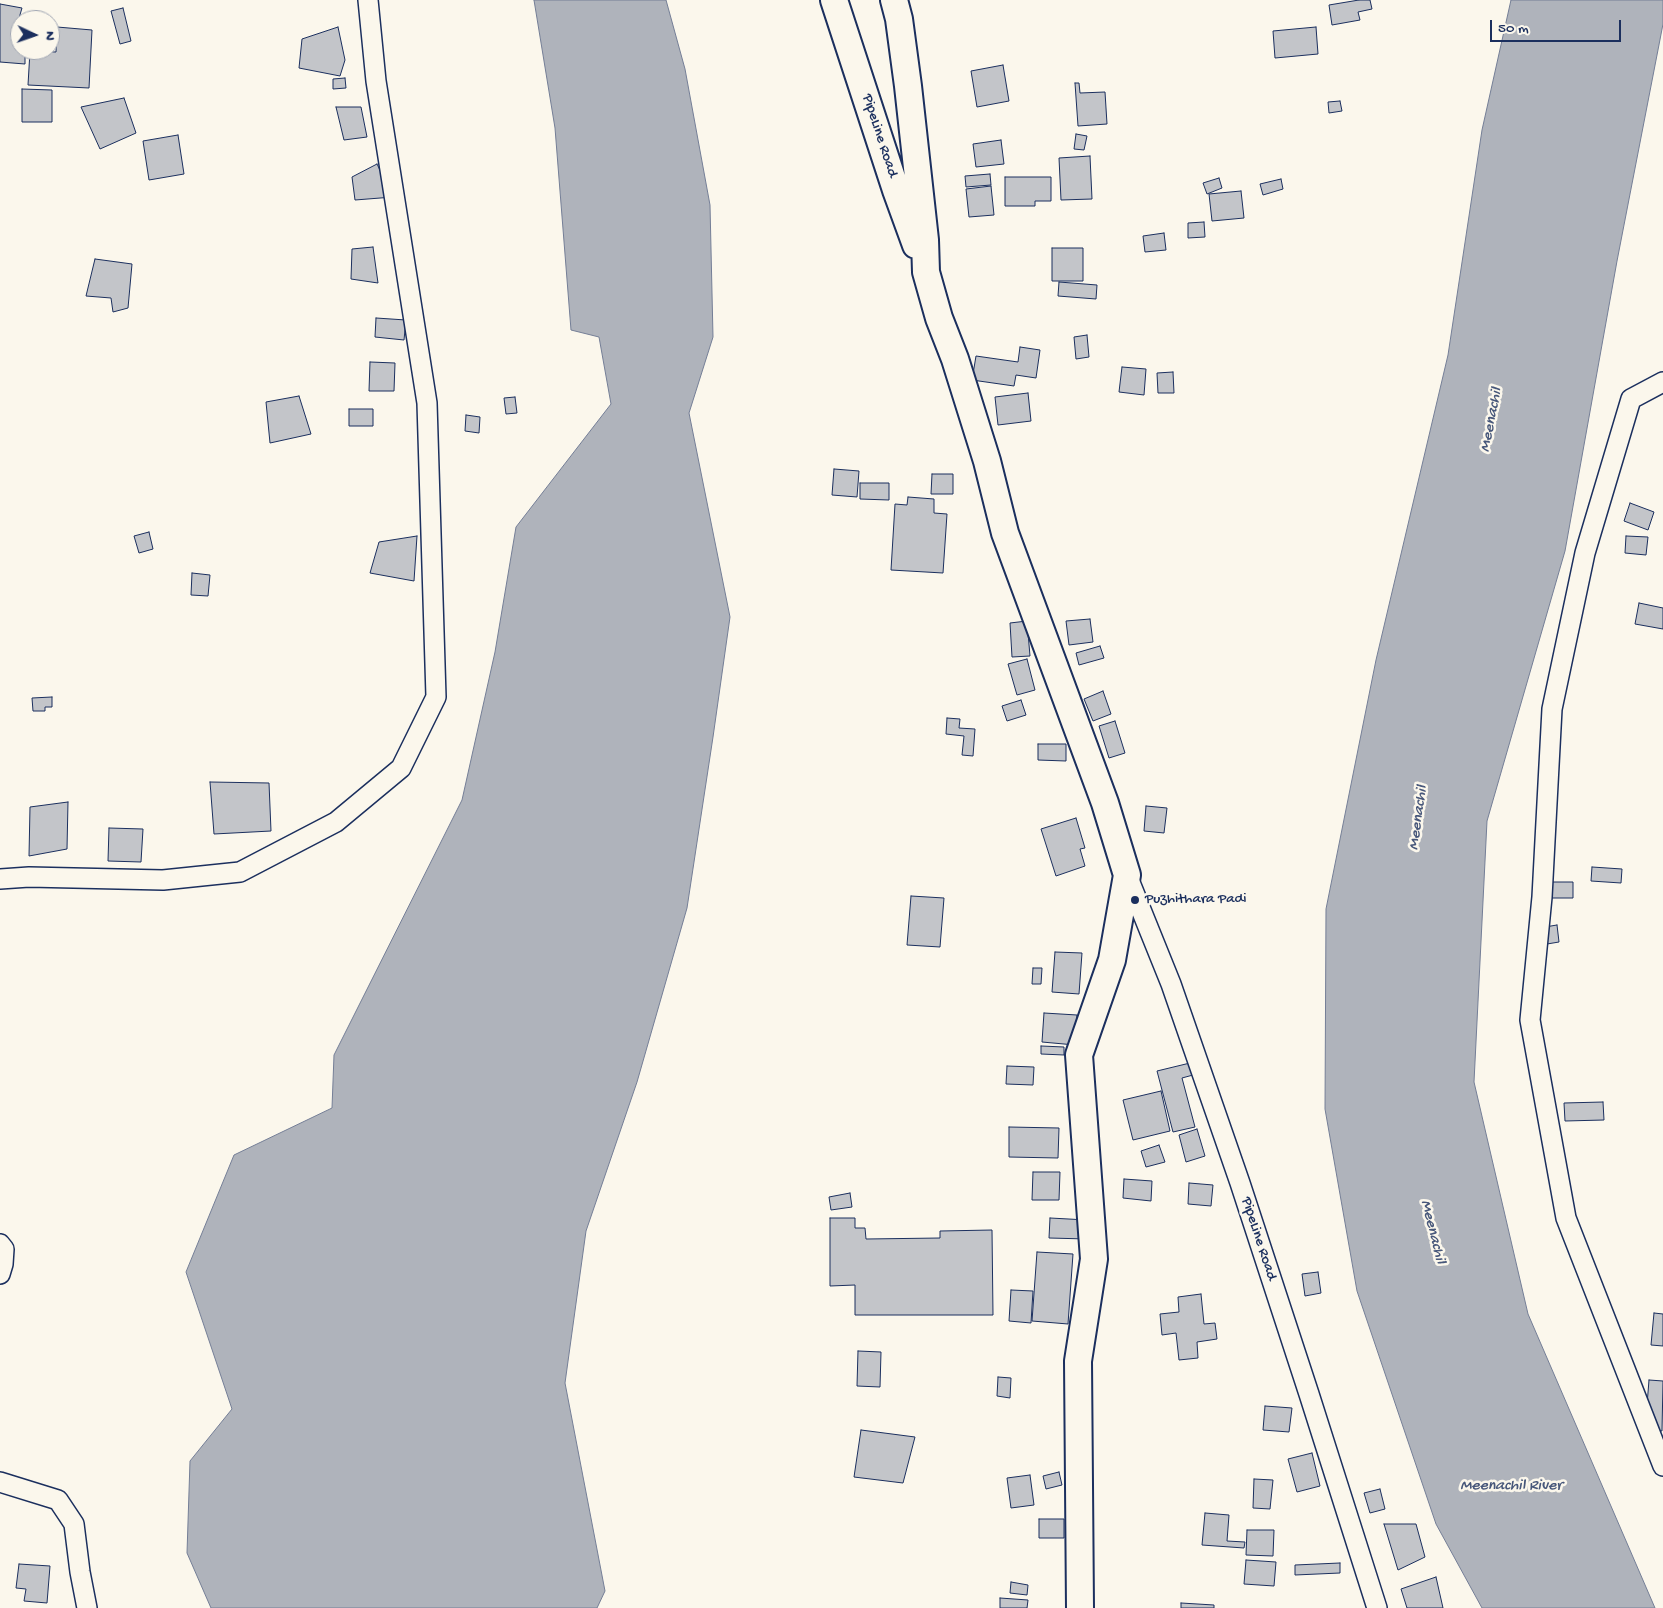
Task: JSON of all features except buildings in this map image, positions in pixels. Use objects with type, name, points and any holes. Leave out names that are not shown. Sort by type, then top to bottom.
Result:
[{"type":"main road","name":"PipeLine Road","points":[[834,0],[896,190],[926,272]]},
{"type":"main road","points":[[894,0],[899,19],[908,86],[925,240],[926,272],[939,318],[955,359],[987,460],[1005,533],[1102,794],[1127,875],[1112,960],[1078,1055],[1094,1260],[1078,1361],[1080,1608]]},
{"type":"street","points":[[0,879],[30,876],[162,880],[240,872],[336,822],[401,768],[436,697],[427,403],[376,81],[368,0]]},
{"type":"street","points":[[1663,382],[1631,399],[1585,553],[1552,709],[1542,897],[1530,1020],[1566,1218],[1658,1439],[1663,1466]]},
{"type":"street","name":"PipeLine Road","points":[[1127,875],[1171,984],[1240,1183],[1377,1608]]},
{"type":"street","points":[[0,1244],[4,1249],[0,1274]]},
{"type":"street","points":[[0,1482],[58,1500],[74,1524],[87,1608]]},
{"type":"water","points":[[534,0],[666,0],[685,69],[710,205],[713,337],[689,413],[730,617],[687,908],[637,1082],[586,1231],[565,1383],[605,1591],[597,1608],[211,1608],[187,1553],[190,1461],[232,1409],[186,1272],[234,1155],[332,1108],[334,1055],[462,800],[495,652],[516,527],[611,404],[599,337],[571,330],[555,128]]},
{"type":"water","name":"Meenachil River","points":[[1511,0],[1663,0],[1663,24],[1617,261],[1565,551],[1487,821],[1474,1082],[1528,1314],[1655,1608],[1482,1608],[1436,1524],[1357,1291],[1325,1109],[1326,909],[1376,660],[1448,355],[1482,130]]},
{"type":"place","name":"Puzhithara Padi","points":[[1135,900]]},
{"type":"water label","name":"Meenachil","points":[[1492,420]]},
{"type":"water label","name":"Meenachil","points":[[1419,818]]},
{"type":"water label","name":"Meenachil","points":[[1432,1232]]}]
